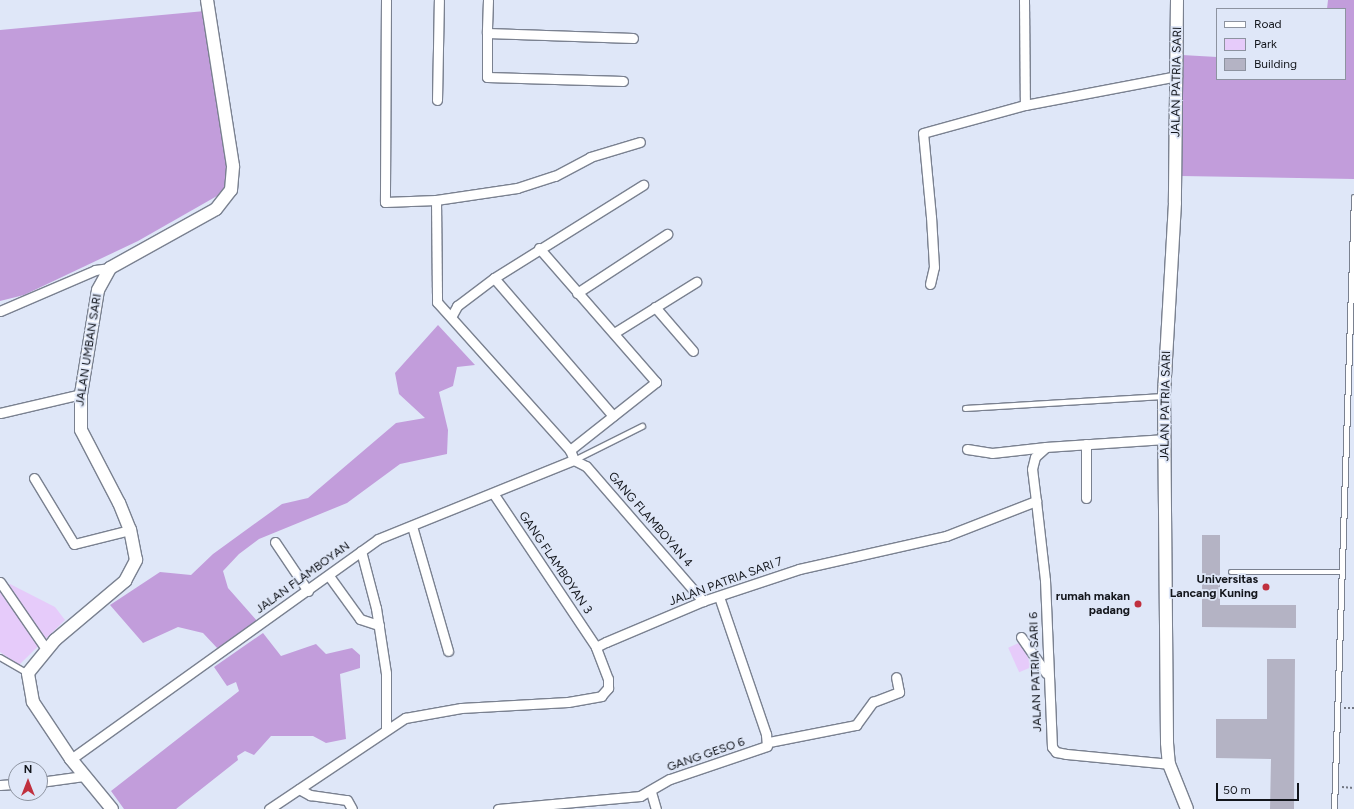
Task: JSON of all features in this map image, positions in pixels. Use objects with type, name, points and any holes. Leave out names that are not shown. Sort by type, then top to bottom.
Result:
[{"type":"street","points":[[0,311],[95,270],[110,268],[216,209],[231,190],[233,166],[207,0]]},
{"type":"street","points":[[386,0],[385,202],[436,200],[518,188],[555,176],[590,157],[640,142]]},
{"type":"street","points":[[437,100],[439,0]]},
{"type":"street","points":[[488,0],[487,77],[623,81]]},
{"type":"street","points":[[1024,0],[1025,105]]},
{"type":"street","name":"JALAN PATRIA SARI","points":[[1178,0],[1175,203],[1164,396],[1169,764],[1187,809]]},
{"type":"street","points":[[487,33],[633,38]]},
{"type":"street","points":[[930,284],[934,268],[931,216],[922,136],[961,120],[1025,105],[1177,76]]},
{"type":"street","points":[[451,317],[457,306],[494,278],[539,248],[643,185]]},
{"type":"street","points":[[436,200],[437,302],[570,450],[574,460]]},
{"type":"street","points":[[577,293],[668,234]]},
{"type":"street","points":[[539,248],[656,382],[570,450]]},
{"type":"street","name":"JALAN UMBAN SARI","points":[[28,672],[46,649],[125,581],[136,560],[130,530],[81,430],[81,394],[98,290],[110,268]]},
{"type":"street","points":[[494,278],[613,416]]},
{"type":"street","points":[[614,333],[696,282]]},
{"type":"street","points":[[655,307],[693,351]]},
{"type":"street","points":[[0,413],[81,394]]},
{"type":"street","points":[[967,449],[992,453],[1046,447],[1165,439]]},
{"type":"street","points":[[1086,444],[1086,498]]},
{"type":"street","points":[[1036,501],[1032,469],[1035,458],[1046,447]]},
{"type":"street","name":"JALAN FLAMBOYAN","points":[[71,760],[329,576],[378,539],[574,460]]},
{"type":"street","name":"GANG FLAMBOYAN 4","points":[[574,460],[586,466],[703,601]]},
{"type":"street","points":[[34,478],[76,545],[130,530]]},
{"type":"street","name":"GANG FLAMBOYAN 3","points":[[493,492],[596,647]]},
{"type":"street","name":"JALAN PATRIA SARI 6","points":[[1036,501],[1045,580],[1046,673],[1052,746],[1056,752],[1169,764]]},
{"type":"street","name":"JALAN PATRIA SARI 7","points":[[596,647],[703,601],[719,597],[799,569],[946,536],[1036,501]]},
{"type":"street","points":[[412,526],[448,651]]},
{"type":"street","points":[[275,542],[308,591]]},
{"type":"street","points":[[361,551],[379,625],[386,673],[386,729]]},
{"type":"street","points":[[329,576],[360,619],[379,625]]},
{"type":"street","points":[[0,582],[46,649]]},
{"type":"street","points":[[719,597],[769,742]]},
{"type":"street","points":[[1022,636],[1046,673]]},
{"type":"street","points":[[269,809],[386,729],[405,718],[435,711],[568,702],[601,696],[608,688],[608,679],[596,647]]},
{"type":"street","points":[[28,672],[28,693],[71,760],[112,809]]},
{"type":"street","name":"GANG GESO 6","points":[[499,809],[604,805],[651,792],[670,779],[763,748],[769,742],[856,725],[873,702],[899,692],[896,677]]},
{"type":"street","points":[[48,781],[84,776]]},
{"type":"street","points":[[299,789],[310,794],[347,800],[352,809]]},
{"type":"street","points":[[651,792],[656,809]]},
{"type":"lane","points":[[1334,809],[1354,197]]},
{"type":"lane","points":[[965,408],[1164,396]]},
{"type":"lane","points":[[574,460],[642,426]]},
{"type":"lane","points":[[1232,572],[1341,572]]},
{"type":"lane","points":[[0,658],[28,672]]},
{"type":"path","points":[[1335,787],[1354,788]]},
{"type":"green space","points":[[10,584],[55,607],[65,620],[19,665],[0,652],[0,588]]},
{"type":"green space","points":[[1021,642],[1032,667],[1019,672],[1008,648]]},
{"type":"shaded area","points":[[1328,0],[1354,0],[1354,179],[1181,176],[1182,55],[1216,57],[1216,80],[1346,80],[1346,8],[1327,8]]},
{"type":"shaded area","points":[[205,11],[228,170],[224,192],[138,241],[24,295],[0,301],[0,30]]},
{"type":"shaded area","points":[[438,325],[475,365],[457,367],[453,386],[439,392],[448,430],[447,454],[400,464],[347,503],[259,539],[239,554],[223,571],[228,588],[258,622],[219,650],[203,633],[178,627],[143,643],[110,605],[160,572],[191,575],[213,554],[282,504],[308,498],[396,423],[425,418],[399,394],[395,373]]},
{"type":"shaded area","points":[[263,633],[281,656],[316,644],[326,654],[352,648],[360,655],[360,668],[340,674],[346,739],[326,743],[313,736],[271,736],[254,755],[245,751],[237,756],[238,760],[176,809],[124,809],[111,791],[239,691],[236,682],[227,686],[214,667]]},
{"type":"building","points":[[1202,535],[1220,535],[1220,605],[1296,605],[1296,628],[1202,627]]},
{"type":"building","points":[[1267,659],[1295,659],[1294,809],[1270,809],[1271,759],[1216,758],[1216,719],[1267,719]]},
{"type":"place","name":"Universitas Lancang Kuning","points":[[1266,587]]},
{"type":"place","name":"rumah makan padang","points":[[1138,604]]}]
